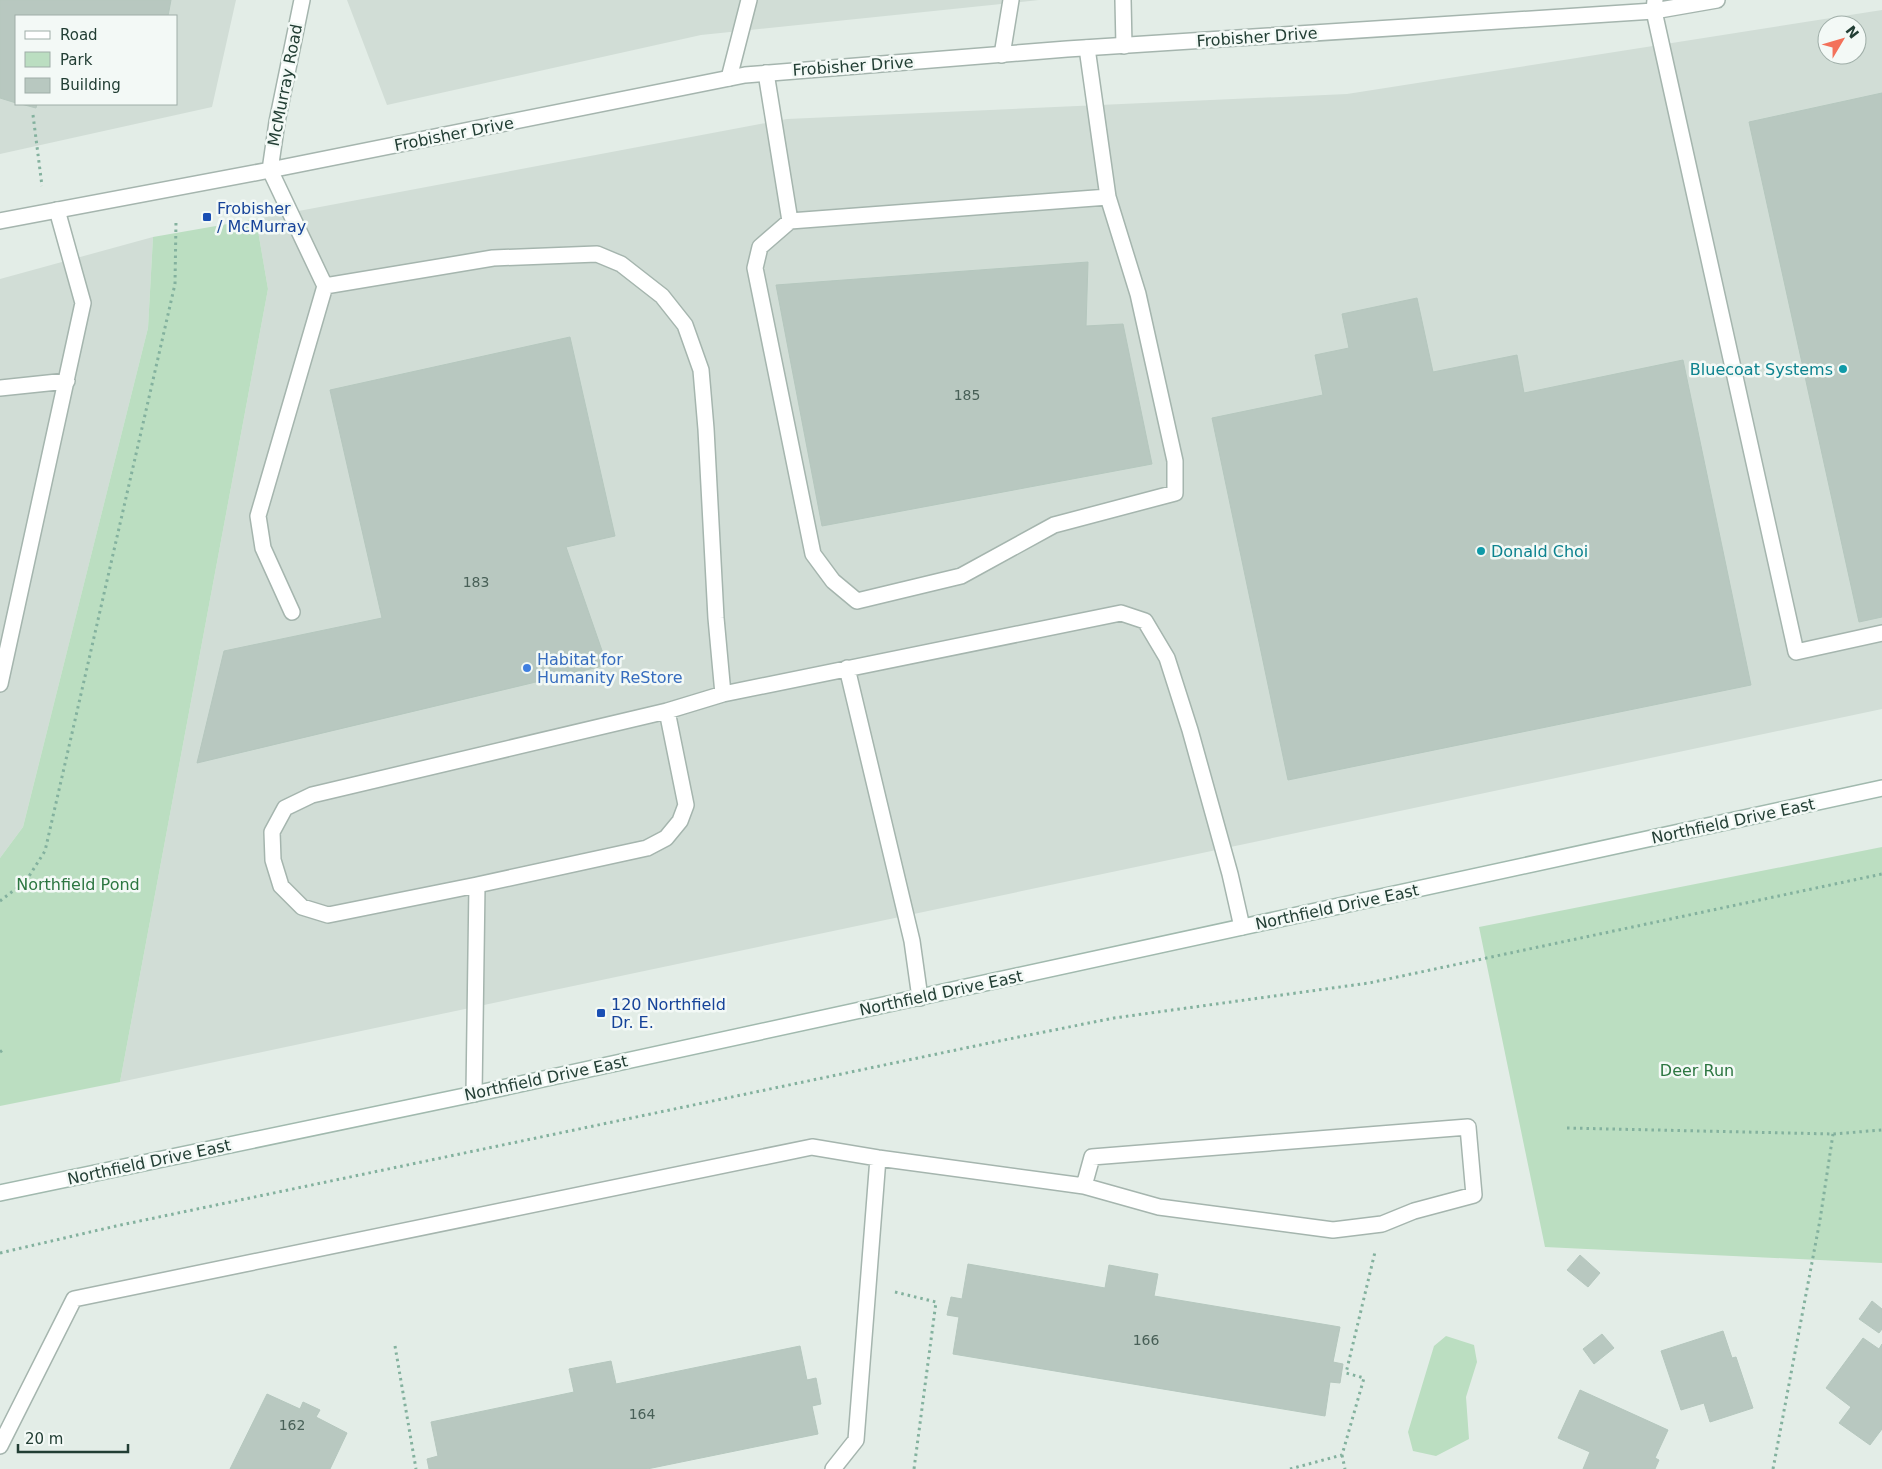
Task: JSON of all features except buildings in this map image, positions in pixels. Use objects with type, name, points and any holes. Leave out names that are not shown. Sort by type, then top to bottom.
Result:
[{"type":"street","name":"McMurray Road","points":[[270,170],[276,122],[302,0]]},
{"type":"street","points":[[729,78],[749,0]]},
{"type":"street","points":[[1002,55],[1011,0]]},
{"type":"street","points":[[1124,0],[1124,46]]},
{"type":"street","name":"Frobisher Drive","points":[[0,221],[270,170],[729,78],[766,73],[1717,0]]},
{"type":"street","points":[[1654,5],[1796,652],[1882,633]]},
{"type":"street","points":[[1087,48],[1108,197],[1138,294],[1175,461],[1175,494],[1054,525],[961,576],[857,602],[833,581],[812,554],[755,268],[760,247],[790,222],[1108,197]]},
{"type":"street","points":[[766,73],[790,222]]},
{"type":"street","points":[[270,170],[325,286],[258,516],[262,548],[292,612]]},
{"type":"street","points":[[0,684],[84,304],[52,211]]},
{"type":"street","points":[[325,286],[494,258],[597,254],[621,264],[662,296],[685,325],[701,370],[707,439],[716,618],[723,694]]},
{"type":"street","points":[[0,388],[67,381]]},
{"type":"street","points":[[667,711],[686,805],[680,821],[666,838],[647,848],[328,915],[302,907],[281,886],[273,860],[272,832],[285,808],[312,795],[667,711],[723,694],[1121,613],[1145,621],[1167,658],[1190,730],[1230,874],[1242,927]]},
{"type":"street","points":[[847,668],[912,940],[920,998]]},
{"type":"street","name":"Northfield Drive East","points":[[0,1193],[474,1094],[1882,788]]},
{"type":"street","points":[[474,1094],[477,885]]},
{"type":"street","points":[[0,1446],[74,1299],[812,1147],[878,1158],[1084,1186],[1159,1207],[1333,1230],[1382,1224],[1414,1211],[1474,1195],[1468,1127],[1092,1157],[1084,1186]]},
{"type":"street","points":[[833,1469],[856,1440],[878,1158]]},
{"type":"path","points":[[33,115],[52,211]]},
{"type":"path","points":[[0,901],[26,881],[45,850],[175,284],[176,222]]},
{"type":"path","points":[[0,1253],[136,1222],[999,1041],[1114,1018],[1369,983],[1882,874]]},
{"type":"path","points":[[0,1052],[4,1049]]},
{"type":"path","points":[[1567,1128],[1833,1134],[1882,1130]]},
{"type":"path","points":[[1773,1469],[1820,1220],[1833,1134]]},
{"type":"path","points":[[1345,1469],[1342,1455],[1364,1378],[1346,1372],[1382,1224]]},
{"type":"path","points":[[868,1286],[936,1302],[914,1469]]},
{"type":"path","points":[[395,1346],[416,1469]]},
{"type":"path","points":[[1290,1469],[1342,1455]]},
{"type":"shaded area","points":[[0,0],[236,0],[212,107],[0,154]]},
{"type":"shaded area","points":[[347,0],[1039,0],[701,35],[387,105]]},
{"type":"shaded area","points":[[1882,10],[1882,709],[120,1082],[268,289],[256,219],[787,119],[1347,94],[1817,20],[1817,65],[1867,65],[1867,15],[1850,15]]},
{"type":"shaded area","points":[[153,237],[148,328],[23,827],[0,858],[0,279]]},
{"type":"green space","name":"Northfield Pond","points":[[256,219],[268,289],[120,1082],[0,1106],[0,858],[23,827],[148,328],[153,237]]},
{"type":"green space","name":"Deer Run","points":[[1882,847],[1882,1263],[1545,1247],[1479,927]]},
{"type":"green space","points":[[1446,1336],[1474,1345],[1477,1362],[1466,1397],[1469,1439],[1436,1456],[1413,1451],[1408,1432],[1434,1346]]},
{"type":"place","name":"Frobisher / McMurray","points":[[207,217]]},
{"type":"place","name":"Bluecoat Systems","points":[[1843,369]]},
{"type":"place","name":"Donald Choi","points":[[1481,551]]},
{"type":"place","name":"Habitat for Humanity ReStore","points":[[527,668]]},
{"type":"place","name":"120 Northfield Dr. E.","points":[[601,1013]]}]
